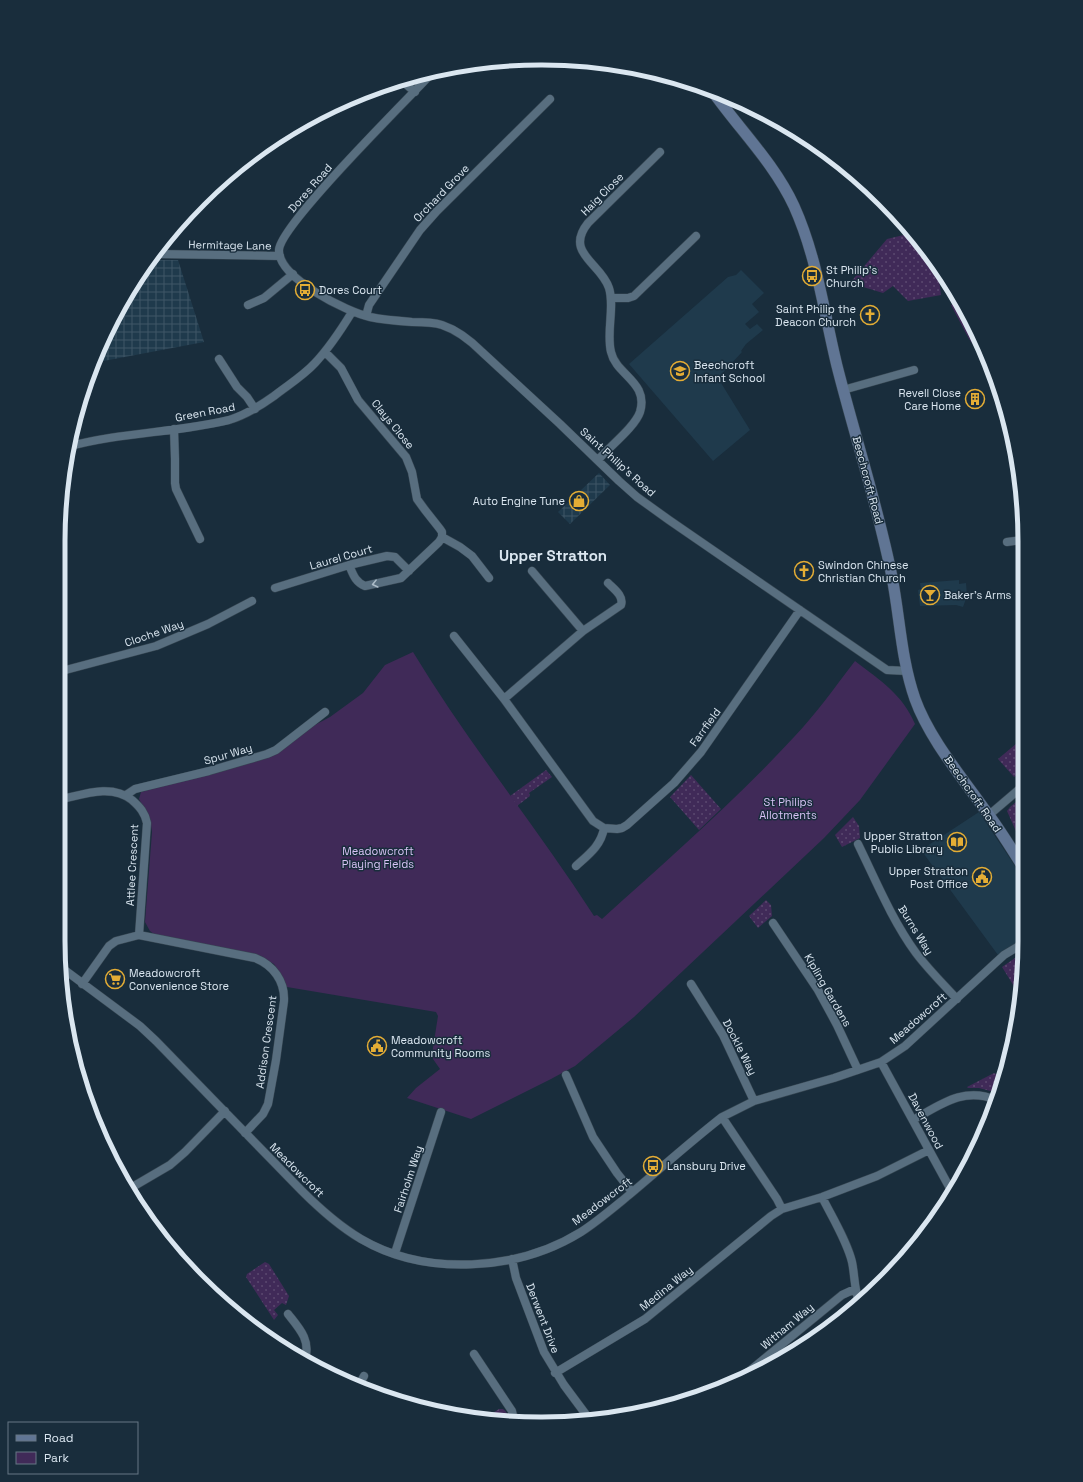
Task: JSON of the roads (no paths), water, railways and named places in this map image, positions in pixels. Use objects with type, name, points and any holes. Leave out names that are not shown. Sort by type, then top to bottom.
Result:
[{"type":"main road","name":"Beechcroft Road","points":[[717,98],[771,166],[793,205],[807,237],[844,390],[866,467],[888,558],[907,671],[915,699],[943,751],[989,815],[1018,859]]},
{"type":"street","name":"Dores Road","points":[[280,256],[280,247],[283,239],[312,201],[427,79]]},
{"type":"street","points":[[406,85],[415,92]]},
{"type":"street","name":"Orchard Grove","points":[[366,316],[369,305],[420,230],[436,212],[550,99]]},
{"type":"street","name":"Haig Close","points":[[598,460],[632,426],[640,412],[641,397],[639,390],[617,363],[611,351],[611,298],[609,288],[606,282],[582,252],[580,235],[588,223],[660,152]]},
{"type":"street","points":[[611,298],[628,298],[634,296],[696,236]]},
{"type":"street","name":"Hermitage Lane","points":[[161,254],[280,256]]},
{"type":"street","points":[[280,256],[285,266],[314,291],[335,304],[352,312]]},
{"type":"street","points":[[248,304],[264,298],[293,274]]},
{"type":"street","name":"Saint Philip's Road","points":[[352,312],[392,321],[430,323],[441,325],[450,329],[474,345],[637,496],[887,670],[907,671]]},
{"type":"street","name":"Green Road","points":[[75,445],[100,439],[228,420],[249,413],[299,378],[325,352],[352,312]]},
{"type":"street","name":"Clays Close","points":[[325,352],[341,368],[358,400],[406,457],[412,472],[417,500],[440,529],[442,532],[442,537]]},
{"type":"street","points":[[219,359],[237,387],[247,396],[255,409]]},
{"type":"street","points":[[844,390],[914,370]]},
{"type":"street","points":[[174,429],[176,489],[200,539]]},
{"type":"street","points":[[349,565],[353,576],[357,581],[365,586],[401,578],[439,542],[442,537],[472,556],[489,578]]},
{"type":"street","points":[[1007,542],[1018,540]]},
{"type":"street","name":"Laurel Court","points":[[275,588],[349,565],[391,556],[395,557],[409,571]]},
{"type":"street","points":[[532,571],[583,631]]},
{"type":"street","points":[[504,699],[583,631],[622,603],[621,597],[608,583]]},
{"type":"street","name":"Cloche Way","points":[[65,670],[156,646],[208,624],[252,601]]},
{"type":"street","name":"Farrfield","points":[[604,828],[617,829],[627,825],[674,783],[701,752],[745,691],[800,610]]},
{"type":"street","points":[[454,636],[504,699],[593,821],[604,828],[603,835],[597,846],[576,866]]},
{"type":"street","name":"Spur Way","points":[[126,795],[135,789],[209,771],[267,754],[276,750],[325,712]]},
{"type":"street","points":[[989,815],[1018,790]]},
{"type":"street","name":"Attlee Crescent","points":[[65,798],[100,791],[111,791],[126,795],[141,808],[145,815],[147,823],[139,935]]},
{"type":"street","name":"Burns Way","points":[[858,844],[894,918],[907,940],[937,978],[957,999]]},
{"type":"street","name":"Kipling Gardens","points":[[773,924],[818,990],[837,1025],[858,1070]]},
{"type":"street","points":[[82,984],[109,946],[116,941],[139,935]]},
{"type":"street","name":"Addison Crescent","points":[[139,935],[255,958],[269,965],[281,982],[285,993],[276,1060],[268,1104],[262,1114],[246,1133]]},
{"type":"street","name":"Meadowcroft","points":[[66,971],[145,1031],[170,1054],[302,1192],[332,1219],[362,1239],[395,1253],[429,1262],[459,1265],[482,1264],[512,1259],[535,1253],[568,1239],[594,1223],[722,1117],[754,1101],[881,1062],[905,1046],[1004,955],[1018,947]]},
{"type":"street","name":"Dockle Way","points":[[691,984],[723,1035],[754,1101]]},
{"type":"street","name":"Davenwood","points":[[881,1062],[949,1187]]},
{"type":"street","points":[[566,1075],[593,1137],[617,1173],[632,1192]]},
{"type":"street","points":[[913,1120],[948,1101],[963,1095],[976,1094],[991,1099]]},
{"type":"street","points":[[134,1186],[170,1165],[185,1152],[225,1111]]},
{"type":"street","name":"Fairholm Way","points":[[395,1253],[441,1112]]},
{"type":"street","points":[[722,1117],[777,1199],[782,1209]]},
{"type":"street","name":"Medina Way","points":[[555,1373],[645,1319],[771,1216],[782,1209],[822,1197],[892,1170],[929,1150]]},
{"type":"street","points":[[822,1197],[849,1251],[858,1297]]},
{"type":"street","name":"Derwent Drive","points":[[512,1259],[516,1278],[544,1352],[555,1373],[584,1415]]},
{"type":"street","name":"Witham Way","points":[[755,1366],[842,1295],[855,1289]]},
{"type":"street","points":[[288,1314],[304,1335],[307,1348],[306,1355]]},
{"type":"street","points":[[474,1354],[512,1411],[513,1416]]},
{"type":"street","points":[[361,1382],[364,1376]]},
{"type":"place","name":"St Philip's Church","points":[[812,276]]},
{"type":"place","name":"Dores Court","points":[[305,290]]},
{"type":"place","name":"Saint Philip the Deacon Church","points":[[870,315]]},
{"type":"place","name":"Beechcroft Infant School","points":[[680,371]]},
{"type":"place","name":"Revell Close Care Home","points":[[975,399]]},
{"type":"place","name":"Auto Engine Tune","points":[[579,501]]},
{"type":"place","name":"Swindon Chinese Christian Church","points":[[804,571]]},
{"type":"place","name":"Baker's Arms","points":[[930,595]]},
{"type":"place","name":"Upper Stratton Public Library","points":[[957,842]]},
{"type":"place","name":"Upper Stratton Post Office","points":[[982,877]]},
{"type":"place","name":"Meadowcroft Convenience Store","points":[[115,979]]},
{"type":"place","name":"Meadowcroft Community Rooms","points":[[377,1046]]},
{"type":"place","name":"Lansbury Drive","points":[[653,1166]]},
{"type":"district","name":"Upper Stratton","points":[[553,555]]},
{"type":"park label","name":"St Philips Allotments","points":[[788,808]]},
{"type":"park label","name":"Meadowcroft Playing Fields","points":[[378,857]]}]
